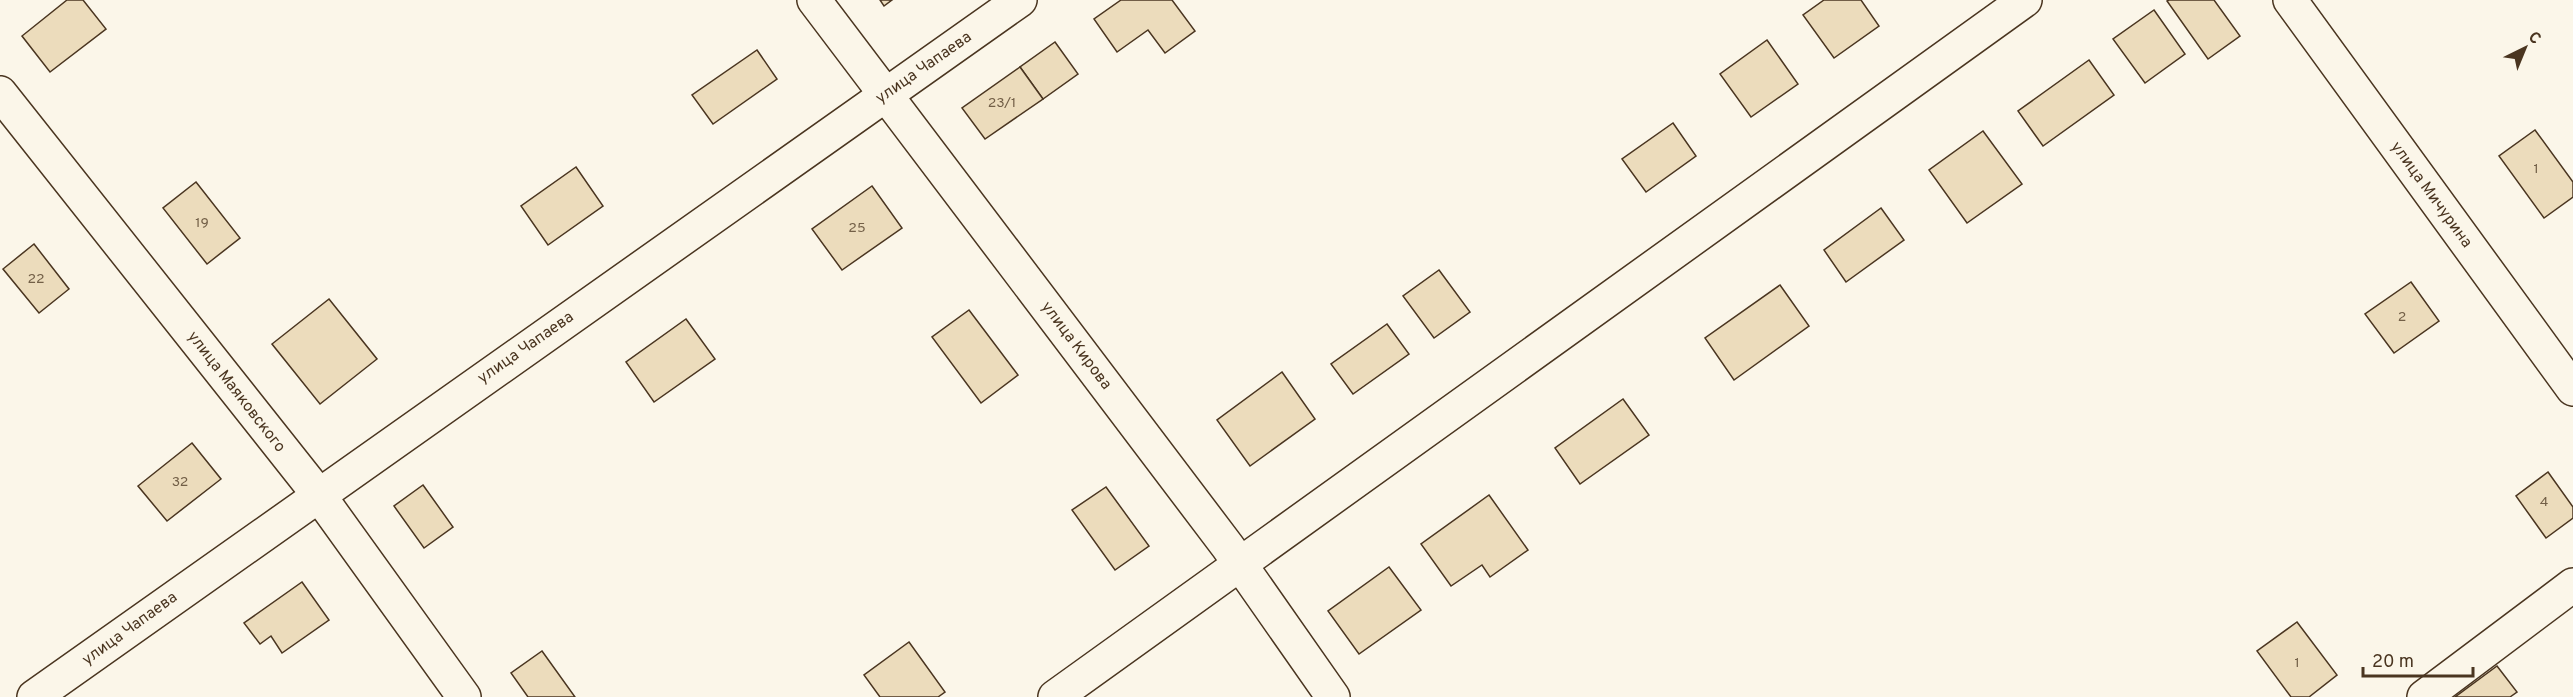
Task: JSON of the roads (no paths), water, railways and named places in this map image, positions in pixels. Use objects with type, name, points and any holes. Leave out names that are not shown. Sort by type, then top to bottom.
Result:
[{"type":"street","name":"улица Кирова","points":[[814,0],[1239,564],[1333,697]]},
{"type":"street","name":"улица Чапаева","points":[[34,697],[318,494],[1020,0]]},
{"type":"street","points":[[1055,697],[2025,0]]},
{"type":"street","name":"улица Мичурина","points":[[2290,0],[2573,389]]},
{"type":"street","name":"улица Маяковского","points":[[0,93],[318,494],[464,697]]},
{"type":"street","points":[[2424,697],[2573,585]]}]
